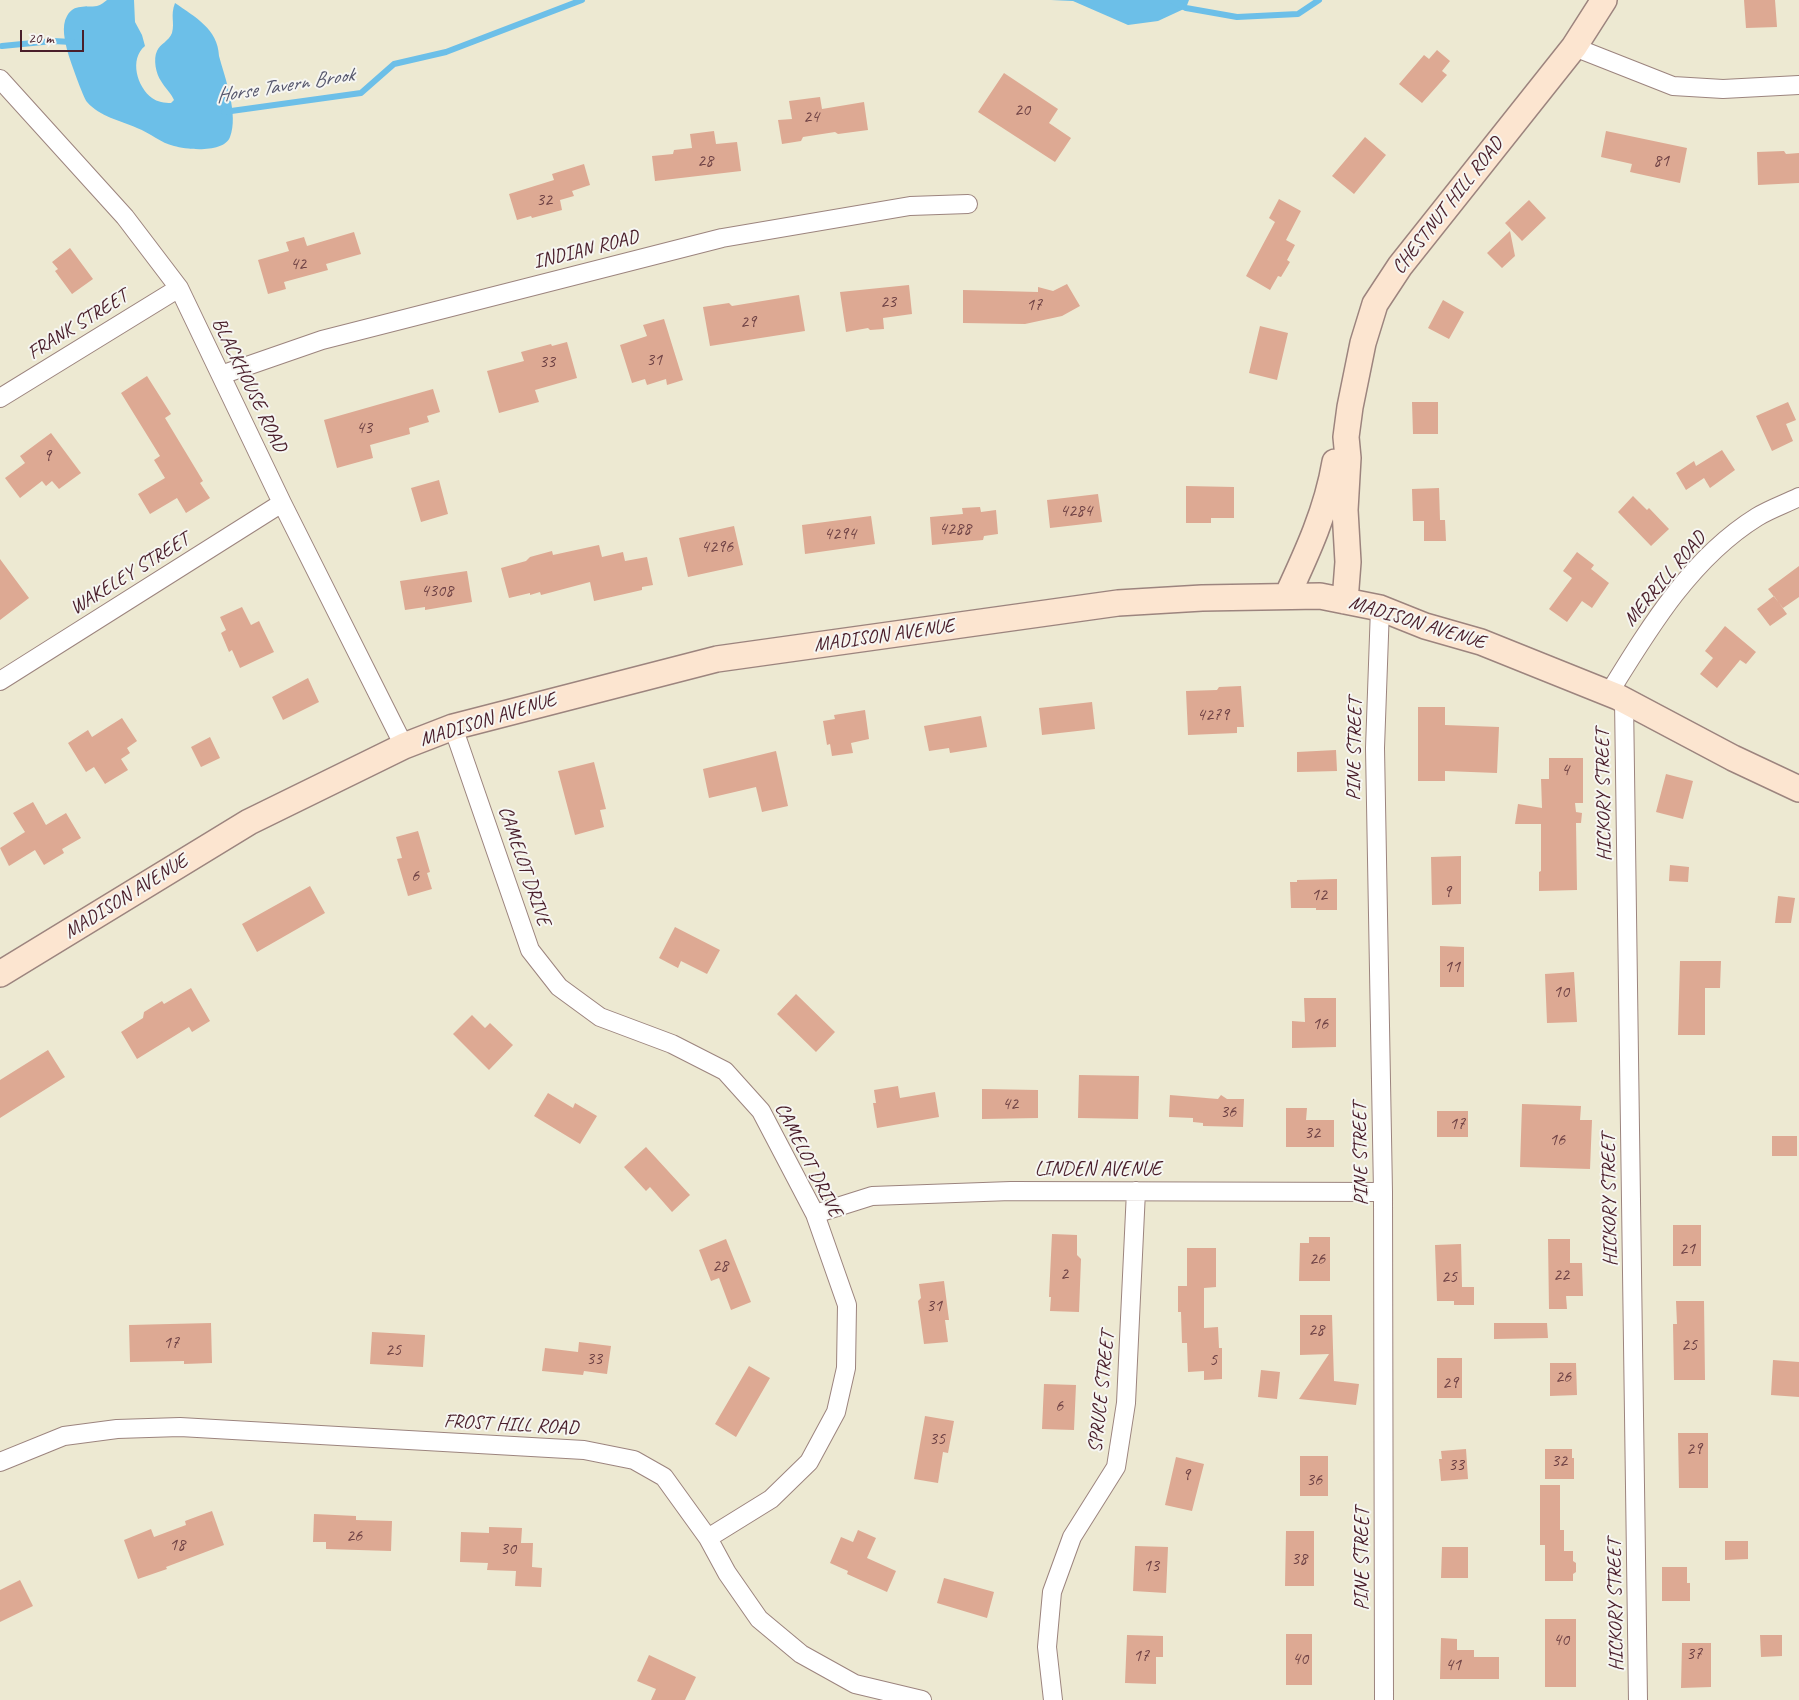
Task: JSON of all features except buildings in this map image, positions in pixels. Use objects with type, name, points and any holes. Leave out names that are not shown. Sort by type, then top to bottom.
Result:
[{"type":"street","name":"CHESTNUT HILL ROAD","points":[[1287,596],[1304,561],[1332,484],[1336,459],[1346,437],[1363,343],[1375,304],[1400,266],[1574,47],[1604,0]]},
{"type":"street","points":[[1574,47],[1673,86],[1724,89],[1799,85]]},
{"type":"street","name":"BLACKHOUSE ROAD","points":[[2,86],[125,217],[179,288],[282,503],[404,746]]},
{"type":"street","name":"INDIAN ROAD","points":[[222,375],[322,340],[722,238],[910,206],[968,204]]},
{"type":"street","name":"FRANK STREET","points":[[0,398],[179,288]]},
{"type":"street","name":"CHESTNUT HILL ROAD","points":[[1344,600],[1348,562],[1345,510],[1348,458],[1346,437]]},
{"type":"street","name":"MERRILL ROAD","points":[[1617,696],[1654,620],[1720,544],[1758,516],[1799,497]]},
{"type":"street","name":"WAKELEY STREET","points":[[0,681],[282,503]]},
{"type":"street","name":"MADISON AVENUE","points":[[0,974],[249,822],[404,746],[453,727],[717,660],[1118,603],[1202,598],[1320,596],[1380,608],[1425,626],[1481,642],[1617,696],[1733,758],[1799,789]]},
{"type":"street","name":"PINE STREET","points":[[1380,608],[1375,748],[1383,1192],[1384,1700]]},
{"type":"street","name":"HICKORY STREET","points":[[1617,696],[1638,1700]]},
{"type":"street","name":"CAMELOT DRIVE","points":[[453,727],[530,950],[559,987],[600,1017],[672,1044],[725,1071],[761,1111],[815,1214],[847,1305],[846,1368],[836,1412],[809,1462],[771,1499],[708,1538]]},
{"type":"street","name":"LINDEN AVENUE","points":[[815,1214],[872,1196],[1011,1190],[1383,1192]]},
{"type":"street","name":"SPRUCE STREET","points":[[1053,1700],[1047,1647],[1052,1592],[1072,1537],[1116,1468],[1126,1403],[1136,1191]]},
{"type":"street","name":"FROST HILL ROAD","points":[[0,1462],[64,1436],[117,1429],[171,1428],[584,1450],[634,1460],[664,1477],[708,1538],[727,1573],[759,1620],[801,1654],[855,1684],[922,1700]]},
{"type":"water","points":[[107,0],[134,0],[135,22],[145,46],[137,58],[137,73],[142,87],[152,98],[159,101],[171,103],[174,100],[159,78],[155,62],[158,49],[172,33],[175,3],[210,31],[218,47],[232,108],[232,128],[230,137],[226,142],[221,146],[205,149],[188,149],[174,146],[142,130],[104,115],[87,102],[68,53],[64,24],[67,16],[73,9],[97,6]]},
{"type":"water","points":[[1051,0],[1189,0],[1186,8],[1158,21],[1128,25],[1073,1]]},
{"type":"waterway","name":"Horse Tavern Brook","points":[[224,112],[361,93],[394,64],[446,52],[582,0]]},
{"type":"waterway","name":"Horse Tavern Brook","points":[[1171,0],[1186,8],[1237,17],[1298,14],[1319,0]]},
{"type":"waterway","name":"Horse Tavern Brook","points":[[2,46],[53,41],[72,42]]}]
